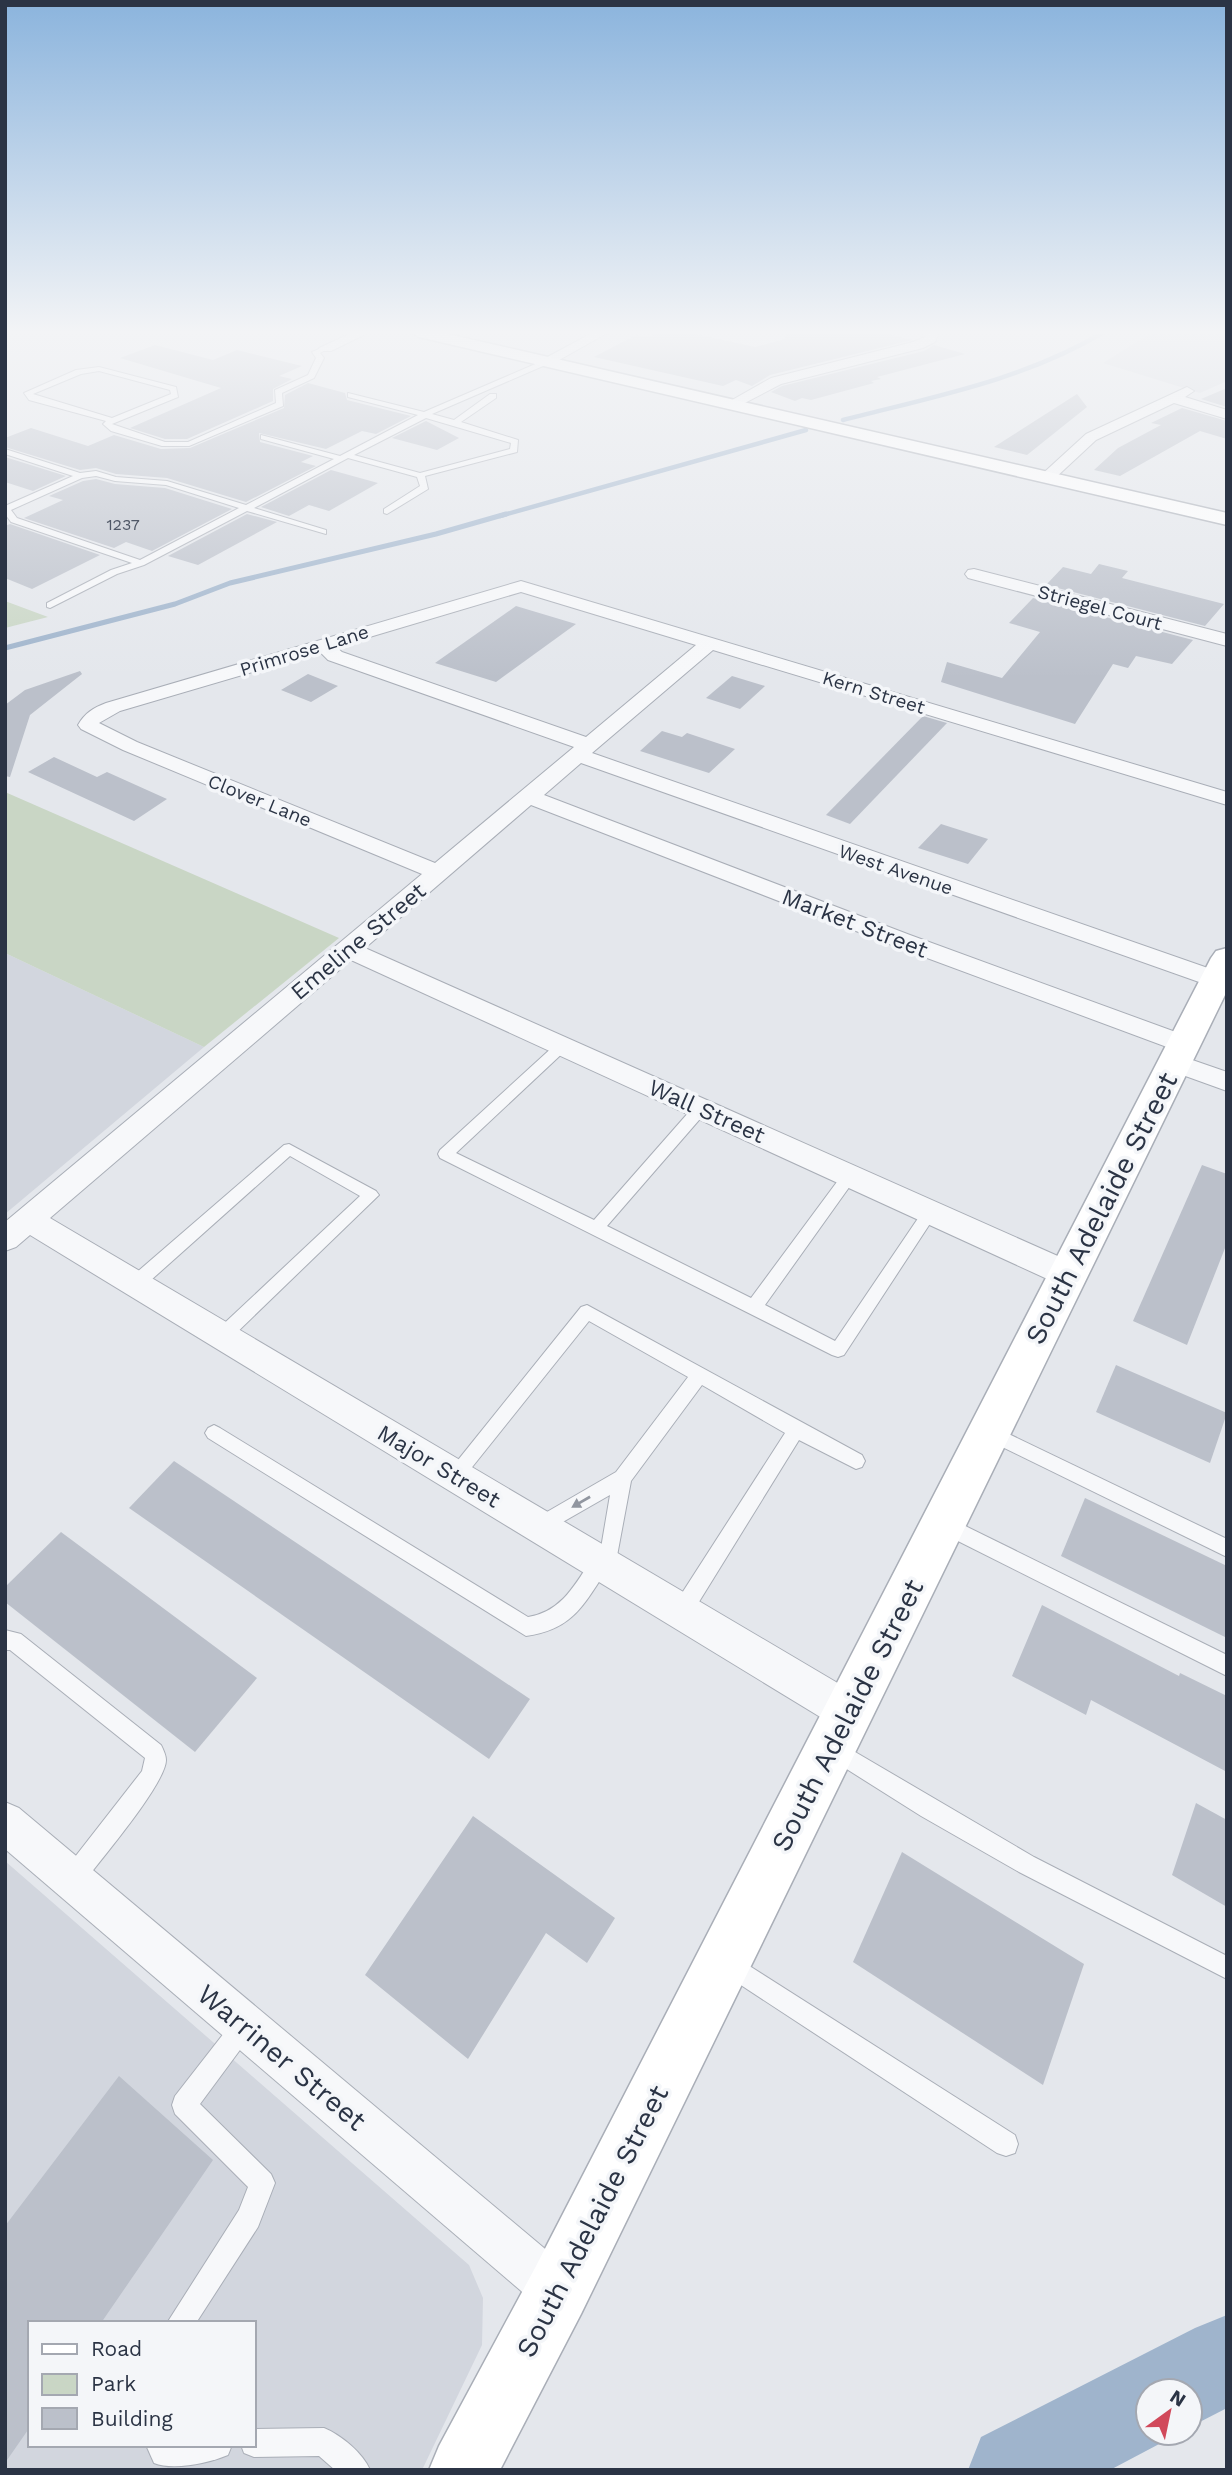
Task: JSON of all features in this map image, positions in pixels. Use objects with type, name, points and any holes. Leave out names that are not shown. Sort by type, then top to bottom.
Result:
[{"type":"main road","points":[[920,448],[1227,519]]},
{"type":"main road","name":"South Adelaide Street","points":[[463,2470],[558,2291],[1221,969]]},
{"type":"street","points":[[1047,477],[1080,448]]},
{"type":"street","name":"Striegel Court","points":[[974,574],[1227,640]]},
{"type":"street","name":"Kern Street","points":[[521,586],[1227,799]]},
{"type":"street","name":"Primrose Lane","points":[[90,720],[101,711],[113,707],[521,586]]},
{"type":"street","name":"Emeline Street","points":[[17,1229],[711,642]]},
{"type":"street","name":"West Avenue","points":[[324,645],[335,656],[583,750],[1221,969]]},
{"type":"street","name":"Clover Lane","points":[[90,720],[88,725],[93,730],[439,873]]},
{"type":"street","name":"Market Street","points":[[529,797],[901,940],[1179,1054],[1227,1082]]},
{"type":"street","name":"Wall Street","points":[[347,949],[1067,1274]]},
{"type":"street","name":"Major Street","points":[[17,1229],[135,1284],[682,1611],[840,1730]]},
{"type":"street","name":"Warriner Street","points":[[5,1822],[558,2291]]},
{"type":"lane","points":[[307,448],[419,475],[514,450],[514,448]]},
{"type":"lane","points":[[50,605],[114,572],[141,563],[363,448]]},
{"type":"lane","points":[[5,451],[80,475]]},
{"type":"lane","points":[[141,563],[14,520],[6,509],[80,475],[96,473],[115,479],[167,483],[323,531]]},
{"type":"lane","points":[[387,511],[425,487],[419,475]]},
{"type":"lane","points":[[561,1047],[444,1154],[838,1350],[930,1212]]},
{"type":"lane","points":[[596,1228],[701,1108]]},
{"type":"lane","points":[[135,1284],[289,1149],[371,1195],[222,1336]]},
{"type":"lane","points":[[754,1307],[850,1175]]},
{"type":"lane","points":[[455,1475],[587,1312],[856,1461]]},
{"type":"lane","points":[[540,1526],[622,1478],[699,1376]]},
{"type":"lane","points":[[682,1611],[796,1430]]},
{"type":"lane","points":[[214,1433],[526,1627],[545,1626],[565,1614],[604,1565],[622,1478]]},
{"type":"lane","points":[[988,1433],[1227,1548]]},
{"type":"lane","points":[[943,1524],[1227,1666]]},
{"type":"lane","points":[[5,1640],[14,1641],[154,1752],[156,1762],[149,1778],[72,1879]]},
{"type":"lane","points":[[840,1730],[879,1779],[1046,1877],[1227,1968]]},
{"type":"lane","points":[[724,1961],[1006,2144]]},
{"type":"lane","points":[[181,2321],[249,2218],[262,2183],[184,2105],[245,2025]]},
{"type":"lane","points":[[256,2443],[324,2442],[355,2470]]},
{"type":"lane","points":[[161,2447],[164,2453],[204,2447]]},
{"type":"shaded area","points":[[5,953],[204,1047],[5,1214]]},
{"type":"shaded area","points":[[5,1861],[469,2265],[483,2298],[482,2345],[422,2470],[5,2470]]},
{"type":"green space","points":[[5,601],[48,617],[5,628]]},
{"type":"green space","points":[[5,792],[339,938],[204,1047],[5,953]]},
{"type":"building","points":[[7,448],[161,449],[281,448],[313,456],[301,462],[316,466],[246,502],[167,478],[116,474],[96,468],[80,470]]},
{"type":"building","points":[[996,448],[1036,448],[1027,455]]},
{"type":"building","points":[[1118,448],[1171,448],[1120,476],[1094,470]]},
{"type":"building","points":[[5,457],[66,476],[33,491],[5,482]]},
{"type":"building","points":[[331,470],[378,483],[329,511],[309,505],[289,516],[261,507]]},
{"type":"building","points":[[96,479],[115,484],[165,488],[232,509],[152,551],[126,542],[114,548],[24,518],[63,500],[49,496],[83,481]]},
{"type":"building","points":[[247,514],[277,522],[198,565],[168,556]]},
{"type":"building","points":[[10,524],[100,555],[32,589],[5,578],[5,526]]},
{"type":"building","points":[[1099,564],[1128,571],[1122,578],[1224,604],[1205,626],[1046,585],[1063,567],[1091,574]]},
{"type":"building","points":[[1033,598],[1193,640],[1172,664],[1136,656],[1128,668],[1113,664],[1075,724],[941,682],[947,662],[1002,678],[1040,632],[1009,623]]},
{"type":"building","points":[[516,606],[576,624],[496,682],[435,663]]},
{"type":"building","points":[[80,671],[82,674],[30,715],[10,777],[5,776],[5,705],[25,690]]},
{"type":"building","points":[[308,674],[338,686],[311,702],[281,690]]},
{"type":"building","points":[[732,676],[765,686],[740,709],[706,698]]},
{"type":"building","points":[[923,716],[947,723],[850,824],[826,815]]},
{"type":"building","points":[[662,731],[682,737],[687,733],[735,749],[709,773],[640,751]]},
{"type":"building","points":[[54,757],[97,777],[107,772],[167,799],[134,821],[28,772]]},
{"type":"building","points":[[941,824],[988,839],[968,864],[918,848]]},
{"type":"building","points":[[1202,1165],[1227,1174],[1227,1243],[1187,1345],[1133,1321]]},
{"type":"building","points":[[1116,1365],[1227,1413],[1210,1463],[1096,1412]]},
{"type":"building","points":[[174,1461],[530,1699],[489,1759],[129,1508]]},
{"type":"building","points":[[1085,1498],[1227,1566],[1227,1638],[1061,1556]]},
{"type":"building","points":[[61,1532],[257,1678],[195,1752],[5,1602],[5,1587]]},
{"type":"building","points":[[1042,1605],[1179,1676],[1180,1673],[1227,1696],[1227,1772],[1091,1700],[1086,1715],[1012,1676]]},
{"type":"building","points":[[1196,1803],[1227,1820],[1227,1907],[1172,1875]]},
{"type":"building","points":[[473,1816],[615,1918],[587,1963],[546,1933],[468,2059],[365,1975]]},
{"type":"building","points":[[902,1852],[1084,1964],[1043,2085],[853,1962]]},
{"type":"building","points":[[119,2076],[213,2160],[102,2321],[28,2321],[28,2430],[5,2463],[5,2226]]},
{"type":"waterway","points":[[500,516],[744,448]]},
{"type":"waterway","points":[[5,648],[175,604],[230,583],[436,534],[506,514]]},
{"type":"waterway","points":[[1194,2377],[1227,2360]]},
{"type":"waterway","points":[[1014,2470],[1134,2408]]}]
